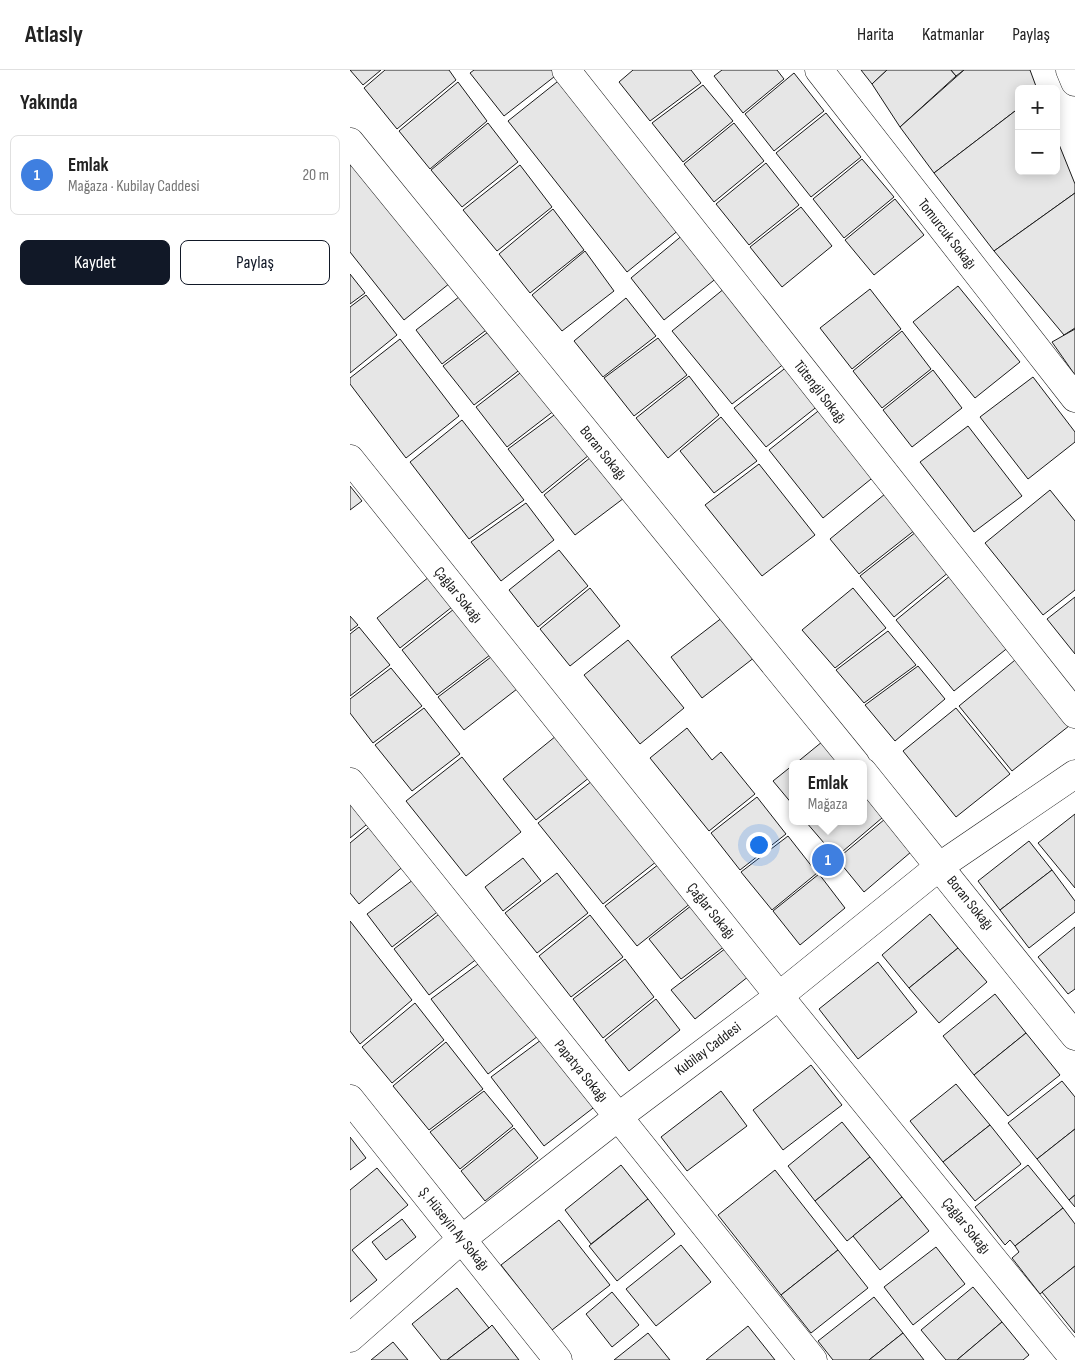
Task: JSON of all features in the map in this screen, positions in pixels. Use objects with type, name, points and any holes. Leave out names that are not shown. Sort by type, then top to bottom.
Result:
[{"type":"street","name":"Tütengil Sokağı","points":[[566,70],[1075,714]]},
{"type":"street","name":"Tomurcuk Sokağı","points":[[820,70],[1075,398]]},
{"type":"street","points":[[1070,70],[1075,82]]},
{"type":"street","name":"Boran Sokağı","points":[[350,142],[853,760]]},
{"type":"street","name":"Çağlar Sokağı","points":[[350,459],[779,996],[1075,1360]]},
{"type":"street","name":"Kubilay Caddesi","points":[[350,1338],[462,1239],[779,996],[940,866],[1075,774]]},
{"type":"street","name":"Boran Sokağı","points":[[867,777],[1075,1036]]},
{"type":"street","name":"Papatya Sokağı","points":[[350,782],[813,1360]]},
{"type":"street","name":"Ş. Hüseyin Ay Sokağı","points":[[350,1099],[558,1360]]},
{"type":"building","points":[[350,70],[381,70],[363,85]]},
{"type":"building","points":[[385,70],[449,70],[456,80],[397,129],[364,88]]},
{"type":"building","points":[[474,70],[556,70],[559,73],[504,116],[470,73]]},
{"type":"building","points":[[633,70],[691,70],[701,83],[650,121],[619,82]]},
{"type":"building","points":[[722,70],[777,70],[784,79],[743,113],[714,76]]},
{"type":"building","points":[[861,70],[887,70],[872,84]]},
{"type":"building","points":[[887,70],[951,70],[956,76],[900,127],[872,84]]},
{"type":"building","points":[[951,70],[964,70],[956,76]]},
{"type":"building","points":[[964,70],[1030,70],[1036,85],[1015,85],[1015,111],[934,173],[900,127]]},
{"type":"building","points":[[794,73],[824,111],[774,151],[745,114]]},
{"type":"building","points":[[562,78],[680,229],[627,272],[508,121]]},
{"type":"building","points":[[458,82],[487,121],[430,169],[399,131]]},
{"type":"building","points":[[703,85],[733,121],[683,162],[652,123]]},
{"type":"building","points":[[1015,111],[1015,175],[1060,175],[1060,147],[1075,184],[1075,193],[994,251],[934,173]]},
{"type":"building","points":[[826,113],[861,157],[811,197],[776,153]]},
{"type":"building","points":[[488,123],[518,162],[462,207],[431,170]]},
{"type":"building","points":[[734,123],[764,161],[714,202],[684,164]]},
{"type":"building","points":[[359,159],[455,279],[404,320],[350,252],[350,166]]},
{"type":"building","points":[[862,159],[894,197],[844,238],[813,199]]},
{"type":"building","points":[[766,163],[799,205],[749,245],[716,204]]},
{"type":"building","points":[[520,165],[552,207],[497,251],[463,210]]},
{"type":"building","points":[[1075,193],[1075,328],[1064,335],[994,251]]},
{"type":"building","points":[[895,199],[924,235],[874,275],[845,240]]},
{"type":"building","points":[[801,207],[832,246],[782,287],[750,247]]},
{"type":"building","points":[[553,209],[584,250],[530,293],[499,254]]},
{"type":"building","points":[[684,234],[718,277],[664,320],[631,278]]},
{"type":"building","points":[[585,251],[614,291],[562,331],[532,295]]},
{"type":"building","points":[[350,274],[365,293],[350,304]]},
{"type":"building","points":[[958,286],[1020,362],[975,398],[913,322]]},
{"type":"building","points":[[725,288],[785,363],[732,404],[672,331]]},
{"type":"building","points":[[870,289],[901,329],[852,369],[820,328]]},
{"type":"building","points":[[468,290],[494,324],[442,364],[416,330]]},
{"type":"building","points":[[366,295],[397,335],[350,373],[350,307]]},
{"type":"building","points":[[626,298],[656,336],[603,377],[574,341]]},
{"type":"building","points":[[496,326],[526,365],[474,405],[443,366]]},
{"type":"building","points":[[1075,329],[1075,375],[1052,342]]},
{"type":"building","points":[[902,331],[931,369],[882,408],[853,371]]},
{"type":"building","points":[[658,338],[687,375],[634,416],[604,378]]},
{"type":"building","points":[[400,339],[459,416],[406,458],[350,384],[350,378]]},
{"type":"building","points":[[788,366],[819,405],[766,447],[734,408]]},
{"type":"building","points":[[528,367],[559,407],[507,447],[476,407]]},
{"type":"building","points":[[933,370],[962,408],[912,447],[883,410]]},
{"type":"building","points":[[689,376],[719,415],[668,458],[636,418]]},
{"type":"building","points":[[1033,377],[1075,432],[1075,442],[1028,479],[980,417]]},
{"type":"building","points":[[822,408],[876,475],[823,518],[769,450]]},
{"type":"building","points":[[561,410],[594,451],[542,493],[508,449]]},
{"type":"building","points":[[721,417],[757,461],[714,493],[680,451]]},
{"type":"building","points":[[462,420],[524,500],[469,539],[410,462]]},
{"type":"building","points":[[968,426],[1022,496],[974,532],[920,462]]},
{"type":"building","points":[[596,453],[628,495],[575,535],[544,495]]},
{"type":"building","points":[[759,464],[815,535],[762,576],[705,505]]},
{"type":"building","points":[[350,486],[362,501],[350,510]]},
{"type":"building","points":[[1050,490],[1075,521],[1075,590],[1043,615],[985,543]]},
{"type":"building","points":[[885,494],[915,530],[859,574],[830,539]]},
{"type":"building","points":[[526,503],[554,540],[501,581],[471,542]]},
{"type":"building","points":[[916,532],[949,572],[894,617],[860,576]]},
{"type":"building","points":[[559,550],[588,586],[538,627],[509,590]]},
{"type":"building","points":[[951,575],[1010,646],[954,691],[896,620]]},
{"type":"building","points":[[429,577],[452,607],[400,648],[377,618]]},
{"type":"building","points":[[590,588],[620,626],[570,666],[540,629]]},
{"type":"building","points":[[853,588],[886,628],[835,668],[802,630]]},
{"type":"building","points":[[1075,597],[1075,654],[1047,619]]},
{"type":"building","points":[[454,609],[490,655],[437,695],[402,650]]},
{"type":"building","points":[[350,616],[358,625],[350,631]]},
{"type":"building","points":[[723,617],[755,657],[702,698],[671,657]]},
{"type":"building","points":[[359,627],[390,665],[350,696],[350,634]]},
{"type":"building","points":[[888,631],[916,665],[864,703],[836,670]]},
{"type":"building","points":[[628,640],[684,708],[640,744],[584,675]]},
{"type":"building","points":[[1020,656],[1074,722],[1012,771],[959,706]]},
{"type":"building","points":[[491,657],[517,689],[464,730],[438,697]]},
{"type":"building","points":[[918,666],[945,699],[895,741],[865,705]]},
{"type":"building","points":[[391,668],[422,706],[373,743],[350,713],[350,699]]},
{"type":"building","points":[[424,708],[460,754],[412,791],[375,745]]},
{"type":"building","points":[[956,708],[1010,774],[956,817],[903,751]]},
{"type":"building","points":[[687,728],[712,760],[721,752],[755,794],[709,831],[650,758]]},
{"type":"building","points":[[556,736],[590,777],[536,820],[503,779]]},
{"type":"building","points":[[828,737],[846,760],[800,760]]},
{"type":"building","points":[[462,757],[521,832],[466,876],[406,801]]},
{"type":"building","points":[[789,768],[789,800],[773,781]]},
{"type":"building","points":[[592,781],[657,861],[603,904],[538,823]]},
{"type":"building","points":[[867,786],[889,812],[836,857],[809,825],[867,825]]},
{"type":"building","points":[[350,796],[371,821],[350,838]]},
{"type":"building","points":[[757,797],[786,834],[740,870],[711,833]]},
{"type":"building","points":[[891,814],[918,846],[864,892],[837,859]]},
{"type":"building","points":[[1075,814],[1075,888],[1038,843]]},
{"type":"building","points":[[373,824],[406,864],[359,904],[350,893],[350,843]]},
{"type":"building","points":[[788,836],[817,873],[772,910],[741,872]]},
{"type":"building","points":[[1029,841],[1052,870],[1000,910],[978,881]]},
{"type":"building","points":[[523,858],[541,881],[503,911],[485,887]]},
{"type":"building","points":[[659,864],[691,903],[637,946],[605,906]]},
{"type":"building","points":[[1052,870],[1075,901],[1075,912],[1029,948],[1000,910]]},
{"type":"building","points":[[557,873],[588,913],[537,953],[505,913]]},
{"type":"building","points":[[421,874],[445,906],[392,947],[367,914]]},
{"type":"building","points":[[819,874],[845,908],[800,945],[773,911]]},
{"type":"building","points":[[692,905],[725,946],[681,979],[649,939]]},
{"type":"building","points":[[447,908],[482,955],[429,995],[394,949]]},
{"type":"building","points":[[930,914],[958,948],[909,988],[882,955]]},
{"type":"building","points":[[590,915],[623,957],[571,997],[539,956]]},
{"type":"building","points":[[350,921],[412,1000],[360,1044],[350,1031]]},
{"type":"building","points":[[1075,927],[1075,989],[1068,994],[1038,957]]},
{"type":"building","points":[[726,948],[749,976],[695,1019],[671,990]]},
{"type":"building","points":[[958,948],[987,982],[939,1023],[909,988]]},
{"type":"building","points":[[485,959],[542,1033],[488,1074],[431,999]]},
{"type":"building","points":[[625,959],[654,997],[603,1038],[573,999]]},
{"type":"building","points":[[878,962],[917,1012],[858,1059],[819,1009]]},
{"type":"building","points":[[995,994],[1026,1033],[974,1075],[943,1036]]},
{"type":"building","points":[[656,999],[680,1030],[629,1071],[605,1040]]},
{"type":"building","points":[[415,1003],[444,1040],[392,1083],[362,1047]]},
{"type":"building","points":[[1026,1033],[1060,1075],[1008,1116],[974,1075]]},
{"type":"building","points":[[545,1037],[597,1105],[544,1146],[491,1077]]},
{"type":"building","points":[[446,1042],[483,1089],[429,1130],[393,1086]]},
{"type":"building","points":[[811,1065],[842,1105],[783,1150],[753,1110]]},
{"type":"building","points":[[1062,1081],[1075,1097],[1075,1129],[1037,1159],[1008,1123]]},
{"type":"building","points":[[956,1084],[990,1125],[943,1162],[910,1121]]},
{"type":"building","points":[[484,1091],[513,1126],[460,1169],[430,1132]]},
{"type":"building","points":[[721,1091],[747,1126],[687,1171],[661,1137]]},
{"type":"building","points":[[842,1122],[870,1157],[815,1201],[788,1166]]},
{"type":"building","points":[[990,1125],[1021,1164],[975,1201],[943,1162]]},
{"type":"building","points":[[514,1128],[538,1158],[485,1201],[461,1171]]},
{"type":"building","points":[[1075,1129],[1075,1195],[1069,1200],[1037,1159]]},
{"type":"building","points":[[350,1137],[366,1158],[350,1170]]},
{"type":"building","points":[[870,1157],[902,1197],[847,1241],[815,1201]]},
{"type":"building","points":[[621,1165],[648,1199],[591,1244],[565,1210]]},
{"type":"building","points":[[1028,1165],[1063,1208],[1015,1246],[1010,1240],[1005,1245],[975,1207]]},
{"type":"building","points":[[377,1168],[408,1205],[352,1250],[377,1280],[350,1302],[350,1190]]},
{"type":"building","points":[[775,1170],[838,1250],[781,1295],[718,1215]]},
{"type":"building","points":[[1075,1195],[1075,1207],[1069,1200]]},
{"type":"building","points":[[902,1197],[929,1231],[880,1270],[853,1236]]},
{"type":"building","points":[[648,1199],[675,1234],[617,1281],[589,1246]]},
{"type":"building","points":[[1063,1208],[1075,1224],[1075,1266],[1040,1294],[1012,1258],[1019,1252],[1015,1246]]},
{"type":"building","points":[[402,1219],[416,1237],[386,1260],[372,1242]]},
{"type":"building","points":[[559,1220],[610,1285],[552,1330],[501,1265]]},
{"type":"building","points":[[681,1245],[711,1282],[656,1326],[626,1289]]},
{"type":"building","points":[[936,1247],[965,1284],[913,1325],[884,1287]]},
{"type":"building","points":[[838,1250],[868,1288],[811,1333],[781,1295]]},
{"type":"building","points":[[1075,1266],[1075,1333],[1042,1292]]},
{"type":"building","points":[[973,1287],[1002,1322],[957,1360],[946,1360],[921,1330]]},
{"type":"building","points":[[457,1288],[489,1328],[447,1360],[441,1360],[412,1324]]},
{"type":"building","points":[[612,1292],[639,1325],[612,1347],[586,1314]]},
{"type":"building","points":[[874,1297],[903,1333],[869,1360],[833,1360],[818,1341]]},
{"type":"building","points":[[1002,1322],[1029,1355],[1023,1360],[957,1360]]},
{"type":"building","points":[[492,1325],[519,1360],[447,1360],[489,1328]]},
{"type":"building","points":[[748,1326],[775,1360],[706,1360]]},
{"type":"building","points":[[648,1333],[670,1360],[614,1360]]},
{"type":"building","points":[[903,1333],[924,1360],[869,1360]]},
{"type":"building","points":[[393,1342],[408,1360],[371,1360]]},
{"type":"place","name":"Emlak","points":[[828,860]]}]
